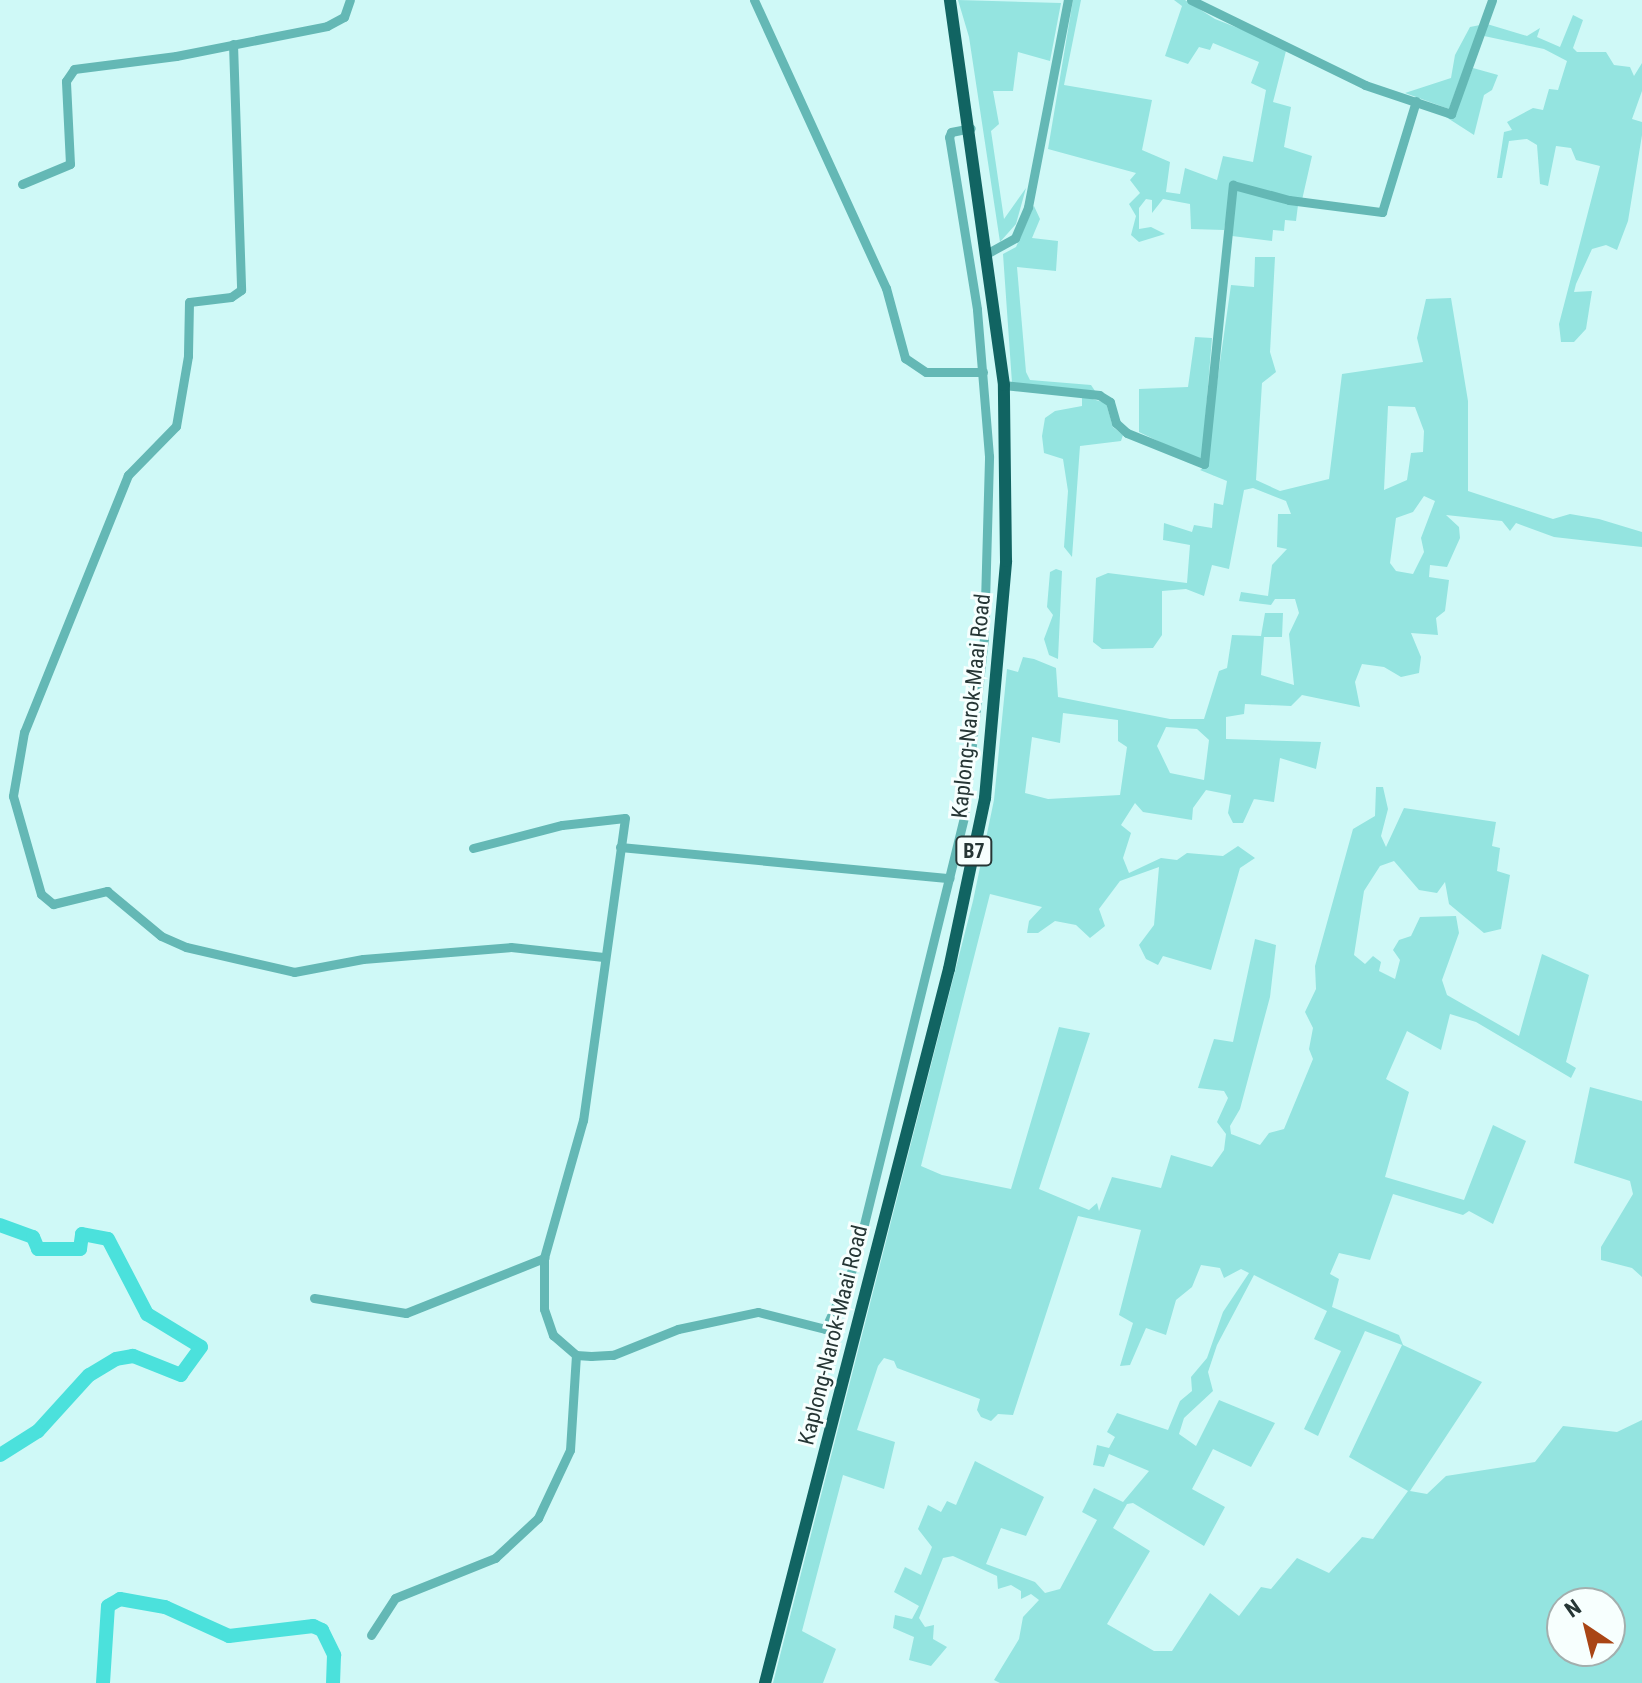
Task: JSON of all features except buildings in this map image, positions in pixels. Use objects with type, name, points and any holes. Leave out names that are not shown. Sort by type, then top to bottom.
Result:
[{"type":"highway","name":"Kaplong-Narok-Maai Road","points":[[765,1683],[949,969],[985,798],[1007,536],[1004,385],[971,128],[950,0]]},
{"type":"street","points":[[22,184],[70,164],[66,81],[74,69],[335,24],[350,0]]},
{"type":"street","points":[[754,0],[886,288],[905,358],[926,372],[983,372]]},
{"type":"street","points":[[988,253],[1015,238],[1028,207],[1068,0]]},
{"type":"street","points":[[1191,0],[1365,85],[1451,114],[1492,0]]},
{"type":"street","points":[[233,44],[241,290],[237,296],[189,302],[188,356],[176,426],[128,475],[24,732],[13,796],[41,894],[53,904],[107,891],[161,936],[186,947],[294,972],[363,959],[511,947],[603,957]]},
{"type":"street","points":[[1004,385],[1099,395],[1110,402],[1116,423],[1127,433],[1204,464],[1233,185],[1289,200],[1382,212],[1416,101]]},
{"type":"street","points":[[473,848],[619,816],[625,818],[603,957],[583,1120],[544,1258],[548,1328],[576,1355],[613,1355],[678,1329],[758,1312],[813,1329],[829,1326],[854,1265],[964,816],[977,695],[987,538],[983,372],[949,140],[951,132],[971,128]]},
{"type":"street","points":[[987,538],[1007,536]]},
{"type":"street","points":[[977,695],[995,698]]},
{"type":"street","points":[[620,847],[950,878]]},
{"type":"street","points":[[314,1298],[406,1313],[544,1258]]},
{"type":"street","points":[[371,1635],[395,1598],[495,1558],[538,1518],[570,1450],[576,1355]]},
{"type":"shaded area","points":[[958,0],[1061,3],[1050,61],[1018,52],[1013,91],[993,91],[999,124],[991,131],[1004,219],[1026,188],[1016,224],[1000,242],[969,37]]},
{"type":"shaded area","points":[[1073,0],[1081,0],[1064,85],[1152,100],[1142,150],[1170,162],[1166,192],[1180,194],[1185,168],[1217,180],[1223,156],[1253,162],[1266,90],[1251,83],[1259,62],[1213,43],[1210,50],[1199,47],[1188,64],[1165,56],[1182,6],[1174,0],[1185,0],[1215,19],[1287,47],[1273,102],[1291,107],[1284,147],[1312,156],[1302,200],[1233,182],[1224,230],[1191,229],[1190,204],[1163,199],[1152,213],[1152,200],[1146,199],[1139,208],[1139,229],[1151,227],[1165,234],[1139,242],[1131,235],[1136,216],[1129,204],[1140,193],[1130,180],[1136,173],[1048,149]]},
{"type":"shaded area","points":[[1573,15],[1583,20],[1573,48],[1577,52],[1606,52],[1614,65],[1630,67],[1634,76],[1642,63],[1642,91],[1632,119],[1642,122],[1642,135],[1628,221],[1617,250],[1606,245],[1592,249],[1574,292],[1592,291],[1586,329],[1574,342],[1561,342],[1559,324],[1600,166],[1576,160],[1571,148],[1556,146],[1548,186],[1540,184],[1537,145],[1527,139],[1509,141],[1502,178],[1497,178],[1504,132],[1512,130],[1507,122],[1533,108],[1543,110],[1549,89],[1558,90],[1567,61],[1544,49],[1484,36],[1487,24],[1527,36],[1540,28],[1537,37],[1560,47]]},
{"type":"shaded area","points":[[1480,25],[1449,109],[1405,93],[1451,78],[1455,55],[1470,27]]},
{"type":"shaded area","points":[[1473,68],[1498,75],[1492,90],[1484,95],[1474,135],[1446,117],[1456,111]]},
{"type":"shaded area","points":[[1235,190],[1298,205],[1296,221],[1285,220],[1284,231],[1273,230],[1272,241],[1232,236]]},
{"type":"shaded area","points":[[1034,206],[1040,219],[1032,238],[1058,241],[1056,271],[1017,267],[1026,372],[1030,380],[1091,385],[1095,391],[1012,383],[1003,254],[1016,247]]},
{"type":"shaded area","points":[[1255,257],[1275,257],[1270,352],[1276,372],[1262,383],[1256,480],[1280,491],[1329,479],[1342,374],[1423,362],[1417,338],[1426,299],[1451,298],[1468,401],[1468,491],[1553,519],[1570,514],[1642,532],[1642,547],[1554,537],[1516,523],[1510,531],[1502,521],[1446,515],[1459,527],[1460,538],[1447,567],[1430,565],[1429,577],[1449,580],[1445,611],[1436,618],[1438,635],[1411,633],[1421,657],[1419,673],[1401,677],[1384,667],[1362,664],[1355,682],[1360,707],[1302,695],[1291,706],[1245,704],[1244,714],[1226,717],[1226,739],[1321,742],[1316,769],[1280,758],[1274,802],[1254,799],[1243,823],[1233,823],[1228,813],[1231,795],[1206,790],[1193,808],[1192,820],[1143,812],[1135,803],[1121,825],[1131,833],[1123,858],[1129,873],[1161,858],[1177,860],[1187,853],[1223,856],[1238,846],[1255,858],[1240,868],[1211,970],[1163,956],[1158,965],[1146,959],[1139,945],[1154,925],[1159,867],[1120,881],[1099,909],[1105,926],[1090,938],[1076,925],[1055,921],[1038,933],[1027,933],[1029,921],[1042,907],[990,894],[921,1166],[942,1175],[1011,1189],[1059,1027],[1090,1033],[1039,1189],[1089,1210],[1097,1203],[1099,1211],[1112,1177],[1161,1188],[1171,1155],[1212,1167],[1224,1150],[1226,1134],[1217,1122],[1228,1098],[1224,1091],[1198,1088],[1214,1039],[1233,1042],[1255,939],[1276,945],[1270,997],[1240,1109],[1230,1126],[1231,1134],[1260,1145],[1269,1133],[1284,1129],[1313,1059],[1309,1049],[1313,1028],[1305,1012],[1316,989],[1315,966],[1353,829],[1375,816],[1376,787],[1383,787],[1388,809],[1381,836],[1386,847],[1404,808],[1496,822],[1492,846],[1500,848],[1497,871],[1510,875],[1501,929],[1484,933],[1449,904],[1445,882],[1437,893],[1419,890],[1394,861],[1380,866],[1364,891],[1354,955],[1365,964],[1373,956],[1381,962],[1379,971],[1395,979],[1400,960],[1393,950],[1399,940],[1411,936],[1420,917],[1456,916],[1459,933],[1442,980],[1447,995],[1519,1036],[1542,954],[1589,975],[1566,1062],[1576,1068],[1571,1078],[1476,1022],[1450,1014],[1441,1050],[1407,1031],[1386,1079],[1409,1092],[1385,1177],[1464,1200],[1493,1125],[1526,1141],[1493,1224],[1469,1211],[1463,1215],[1393,1194],[1370,1260],[1339,1253],[1330,1274],[1339,1279],[1332,1307],[1399,1335],[1403,1345],[1482,1382],[1410,1491],[1427,1494],[1446,1476],[1535,1462],[1563,1426],[1617,1432],[1642,1420],[1642,1683],[1000,1683],[994,1680],[1019,1639],[1023,1617],[1039,1600],[1031,1594],[1021,1599],[1021,1591],[1011,1585],[998,1589],[997,1576],[953,1556],[943,1558],[919,1618],[925,1627],[934,1625],[933,1639],[947,1647],[931,1666],[909,1660],[914,1637],[893,1628],[895,1615],[912,1619],[919,1606],[894,1592],[905,1567],[921,1575],[932,1547],[918,1529],[928,1505],[941,1512],[947,1501],[956,1505],[975,1461],[1044,1497],[1026,1536],[1001,1528],[986,1564],[1035,1582],[1045,1593],[1060,1589],[1097,1520],[1082,1512],[1094,1488],[1123,1502],[1149,1471],[1109,1454],[1104,1467],[1093,1465],[1097,1445],[1109,1448],[1115,1437],[1107,1432],[1117,1413],[1168,1430],[1180,1401],[1192,1391],[1191,1377],[1207,1358],[1223,1312],[1249,1273],[1241,1269],[1224,1278],[1220,1268],[1201,1265],[1192,1287],[1176,1300],[1166,1335],[1146,1328],[1130,1365],[1120,1366],[1133,1323],[1119,1315],[1141,1230],[1078,1216],[1013,1415],[998,1414],[991,1421],[981,1417],[977,1410],[980,1399],[897,1368],[894,1361],[884,1358],[878,1366],[857,1430],[895,1442],[884,1489],[843,1475],[802,1631],[836,1649],[823,1683],[773,1683],[973,901],[994,800],[1007,669],[1018,672],[1023,657],[1034,659],[1056,668],[1058,697],[1170,719],[1204,719],[1219,671],[1227,668],[1232,635],[1261,636],[1265,613],[1283,613],[1282,637],[1264,637],[1261,675],[1294,685],[1289,634],[1299,613],[1295,599],[1275,599],[1271,605],[1239,601],[1241,592],[1268,596],[1272,565],[1287,549],[1277,547],[1278,514],[1291,514],[1286,501],[1253,488],[1244,490],[1229,569],[1212,565],[1204,596],[1186,589],[1162,591],[1162,635],[1153,648],[1102,649],[1093,642],[1096,578],[1108,573],[1187,583],[1190,545],[1163,540],[1164,523],[1192,532],[1194,525],[1212,528],[1214,503],[1223,505],[1227,481],[1200,470],[1205,467],[1231,285],[1254,287]],"holes":[[[1388,406],[1415,407],[1424,431],[1423,452],[1411,453],[1407,480],[1384,490]],[[1424,496],[1435,501],[1421,538],[1424,552],[1413,574],[1396,571],[1390,563],[1396,518],[1413,512]],[[1063,713],[1118,720],[1118,741],[1127,747],[1120,795],[1048,799],[1025,793],[1032,737],[1060,743]],[[1166,727],[1197,729],[1209,740],[1204,780],[1170,773],[1157,746]],[[1254,1275],[1327,1311],[1314,1339],[1341,1351],[1304,1429],[1318,1436],[1365,1331],[1402,1345],[1349,1457],[1408,1491],[1373,1539],[1362,1537],[1329,1573],[1297,1558],[1271,1589],[1261,1587],[1239,1616],[1210,1593],[1172,1651],[1154,1651],[1107,1624],[1150,1551],[1113,1528],[1127,1504],[1133,1503],[1204,1546],[1225,1507],[1192,1489],[1213,1449],[1251,1467],[1275,1423],[1219,1400],[1196,1446],[1179,1434],[1184,1418],[1213,1391],[1208,1372],[1217,1345]]]},
{"type":"shaded area","points":[[1195,337],[1212,338],[1202,458],[1197,460],[1139,432],[1139,389],[1188,387]]},
{"type":"shaded area","points":[[1082,396],[1106,403],[1113,427],[1123,435],[1121,441],[1080,446],[1072,557],[1064,547],[1068,491],[1063,459],[1044,453],[1042,436],[1045,418],[1055,411],[1082,406]]},
{"type":"shaded area","points":[[1056,569],[1062,571],[1058,659],[1049,655],[1044,639],[1053,615],[1047,607],[1050,572]]},
{"type":"shaded area","points":[[1590,1087],[1642,1101],[1642,1277],[1632,1268],[1601,1260],[1601,1247],[1633,1194],[1630,1181],[1574,1163]]},
{"type":"waterway","points":[[0,1225],[33,1237],[38,1249],[80,1249],[82,1234],[108,1239],[147,1314],[201,1347],[181,1375],[133,1356],[116,1359],[89,1375],[38,1431],[0,1455]]},
{"type":"waterway","points":[[103,1683],[108,1606],[120,1599],[165,1607],[229,1636],[313,1626],[322,1630],[334,1655],[333,1683]]}]
